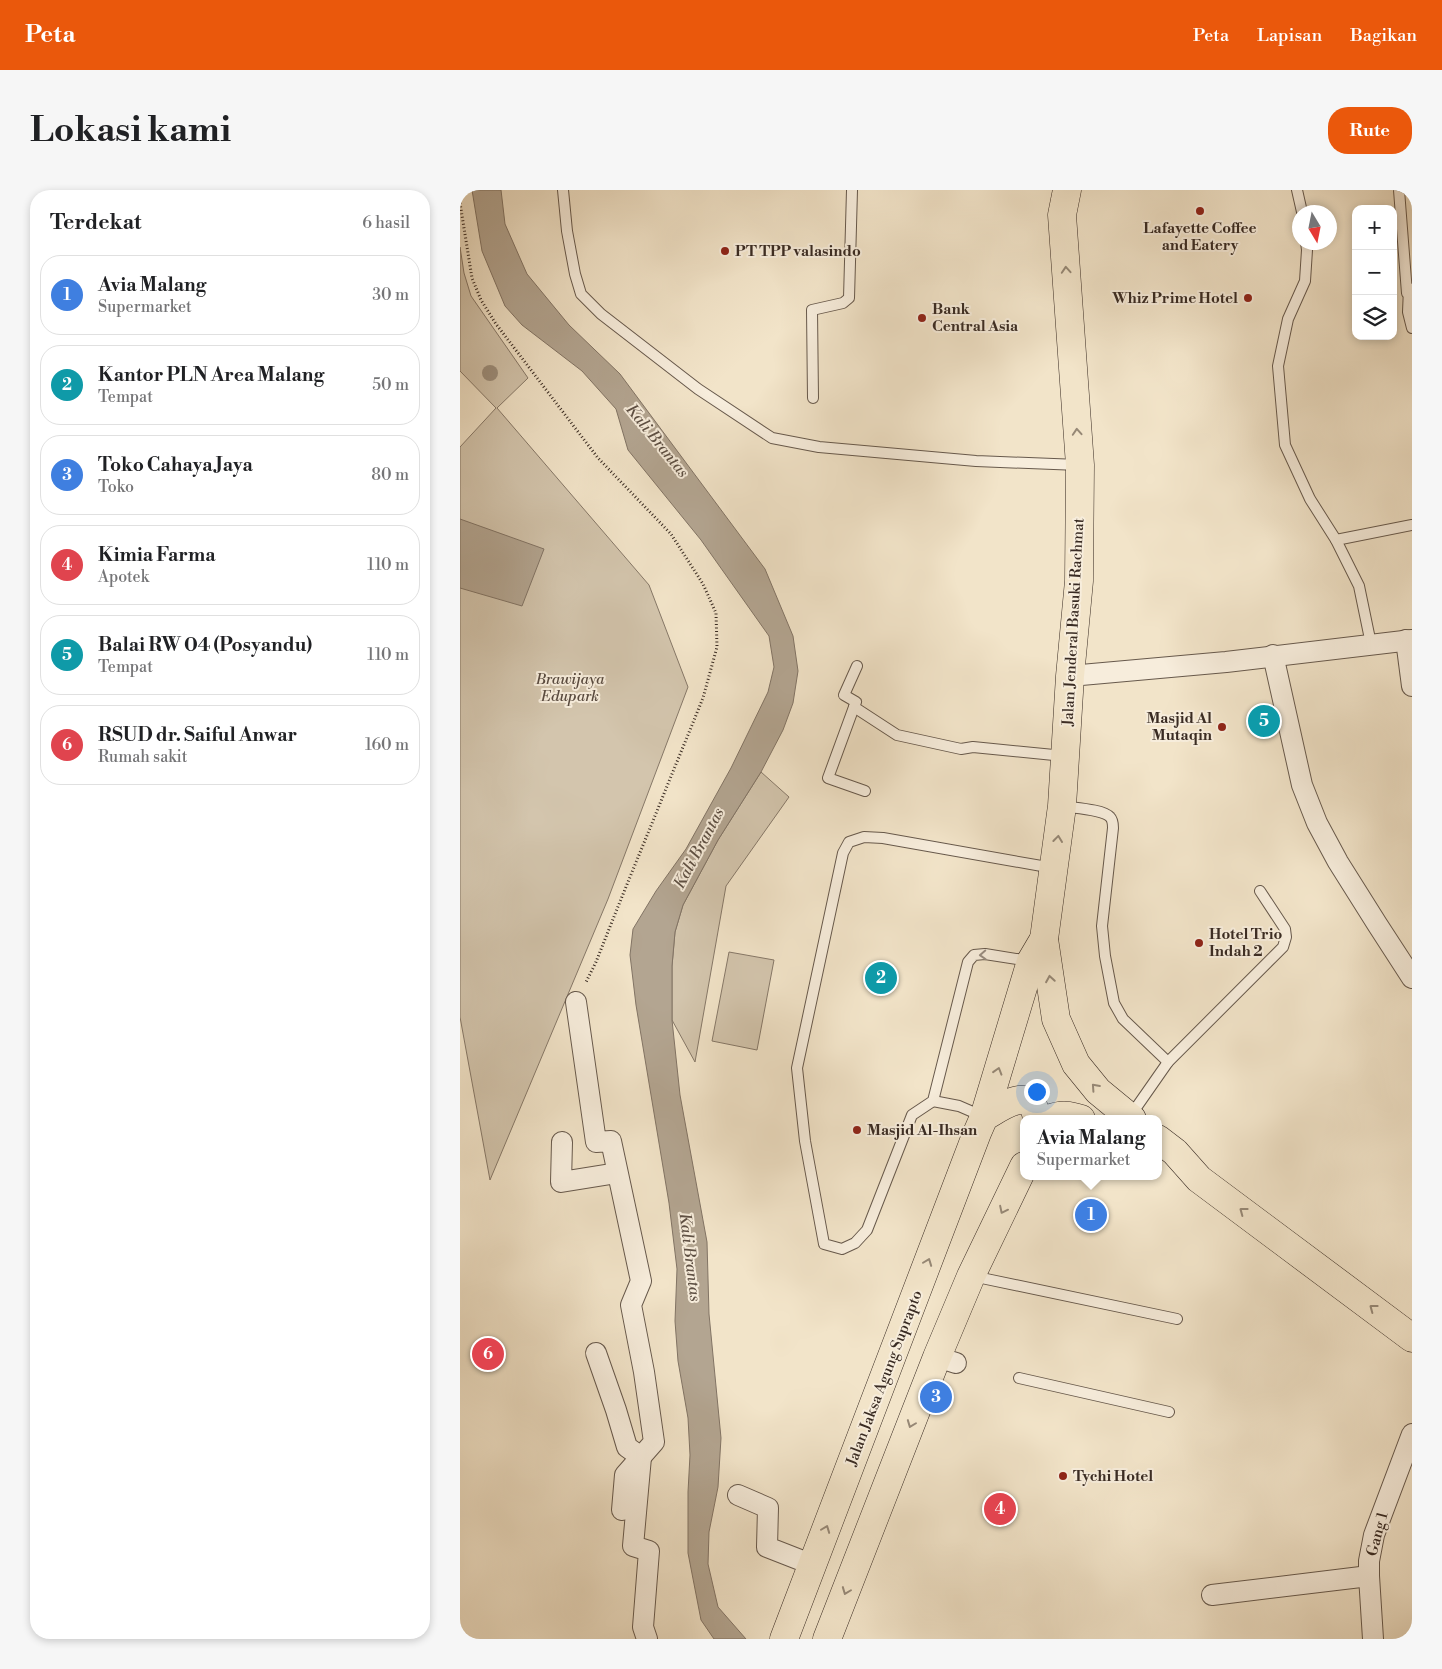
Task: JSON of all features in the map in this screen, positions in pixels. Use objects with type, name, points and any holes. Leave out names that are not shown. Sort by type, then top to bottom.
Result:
[{"type":"main road","name":"Jalan Jenderal Basuki Rachmat","points":[[1061,198],[1080,465],[1079,580],[1070,676],[1062,806],[1054,868],[1037,950],[1056,1018],[1076,1064],[1098,1091],[1127,1115]]},
{"type":"main road","name":"Jalan Jaksa Agung Suprapto","points":[[787,1631],[984,1117],[1037,950]]},
{"type":"main road","points":[[984,1117],[1012,1102],[1025,1099],[1031,1104],[1036,1115]]},
{"type":"main road","points":[[1162,1142],[1175,1152],[1199,1179],[1412,1338]]},
{"type":"main road","points":[[1162,1161],[1199,1179]]},
{"type":"main road","points":[[828,1639],[946,1360],[971,1276],[1020,1174]]},
{"type":"street","points":[[1070,676],[1226,662],[1409,640],[1412,686]]},
{"type":"street","points":[[1273,655],[1302,785],[1317,823],[1343,870],[1412,978]]},
{"type":"street","points":[[576,1002],[596,1142],[611,1141],[641,1281],[631,1305],[644,1372],[654,1442],[625,1475],[622,1510]]},
{"type":"street","points":[[562,1142],[561,1182],[617,1173]]},
{"type":"street","points":[[596,1353],[627,1447],[641,1457]]},
{"type":"street","name":"Gang 1","points":[[1373,1639],[1369,1560],[1374,1535],[1412,1434]]},
{"type":"street","points":[[641,1457],[633,1546],[650,1551],[643,1627],[647,1639]]},
{"type":"street","points":[[738,1495],[768,1508],[767,1546],[812,1565]]},
{"type":"street","points":[[1212,1595],[1369,1576]]},
{"type":"lane","points":[[563,190],[567,231],[575,274],[581,294],[601,314],[698,389],[772,438],[819,447],[976,461],[1080,465]]},
{"type":"lane","points":[[813,398],[812,310],[843,303],[849,298],[852,190]]},
{"type":"lane","points":[[1297,190],[1300,205]]},
{"type":"lane","points":[[1399,190],[1408,312],[1412,328]]},
{"type":"lane","points":[[1307,250],[1306,281],[1288,319],[1278,366],[1279,396],[1285,444],[1310,499],[1336,540],[1359,586],[1371,644]]},
{"type":"lane","points":[[1407,293],[1412,274]]},
{"type":"lane","points":[[1336,540],[1412,525]]},
{"type":"lane","points":[[857,666],[844,695],[856,702],[828,778],[865,791]]},
{"type":"lane","points":[[854,707],[897,735],[961,749],[973,747],[1065,757]]},
{"type":"lane","points":[[1062,806],[1098,811],[1108,814],[1112,818],[1114,828],[1102,926],[1105,956],[1114,1003],[1123,1019],[1168,1062]]},
{"type":"lane","points":[[1037,950],[974,955],[968,962],[933,1101],[912,1115],[867,1230],[856,1243],[842,1250],[824,1244],[805,1141],[797,1068],[843,853],[848,842],[864,837],[883,838],[1054,868]]},
{"type":"lane","points":[[1133,1115],[1168,1062],[1283,947],[1286,937],[1285,929],[1260,891]]},
{"type":"lane","points":[[933,1101],[959,1106],[984,1117]]},
{"type":"lane","points":[[971,1276],[1176,1319]]},
{"type":"lane","points":[[1019,1378],[1169,1412]]},
{"type":"path","points":[[460,204],[472,278],[481,300],[496,324],[598,458],[671,534],[703,584],[716,613],[718,647],[703,698],[596,962],[576,1002]]},
{"type":"green space","name":"Brawijaya Edupark","points":[[460,247],[464,273],[471,296],[528,378],[497,408],[649,585],[688,687],[608,899],[490,1180],[460,1017],[460,447],[496,408],[460,371]]},
{"type":"green space","points":[[761,772],[789,797],[726,886],[695,1062],[672,1020],[672,966],[675,932],[683,905],[718,840]]},
{"type":"green space","points":[[729,952],[774,960],[757,1050],[712,1041]]},
{"type":"water","name":"Kali Brantas","points":[[472,190],[501,190],[505,224],[527,274],[569,325],[620,374],[765,569],[793,636],[798,671],[793,703],[783,730],[761,772],[718,840],[683,905],[675,932],[672,966],[672,1020],[680,1095],[707,1242],[709,1314],[721,1438],[718,1487],[709,1532],[708,1564],[718,1607],[746,1639],[714,1639],[701,1620],[688,1553],[690,1455],[688,1418],[678,1361],[675,1321],[677,1269],[669,1203],[636,1005],[630,955],[633,929],[656,891],[686,849],[731,768],[768,692],[774,667],[769,636],[701,540],[628,450],[616,409],[582,371],[522,325],[505,306],[482,251]]},
{"type":"water","points":[[460,519],[544,549],[522,606],[460,588]]},
{"type":"place","name":"Lafayette Coffee and Eatery","points":[[1200,211]]},
{"type":"place","name":"PT TPP valasindo","points":[[725,251]]},
{"type":"place","name":"Whiz Prime Hotel","points":[[1248,298]]},
{"type":"place","name":"Bank Central Asia","points":[[922,318]]},
{"type":"place","name":"Balai RW 04 (Posyandu)","points":[[1264,721]]},
{"type":"place","name":"Masjid Al Mutaqin","points":[[1222,727]]},
{"type":"place","name":"Hotel Trio Indah 2","points":[[1199,943]]},
{"type":"place","name":"Kantor PLN Area Malang","points":[[881,978]]},
{"type":"place","name":"Masjid Al-Ihsan","points":[[857,1130]]},
{"type":"place","name":"Avia Malang","points":[[1091,1215]]},
{"type":"place","name":"RSUD dr. Saiful Anwar","points":[[488,1354]]},
{"type":"place","name":"Toko Cahaya Jaya","points":[[936,1397]]},
{"type":"place","name":"Tychi Hotel","points":[[1063,1476]]},
{"type":"place","name":"Kimia Farma","points":[[1000,1509]]}]
